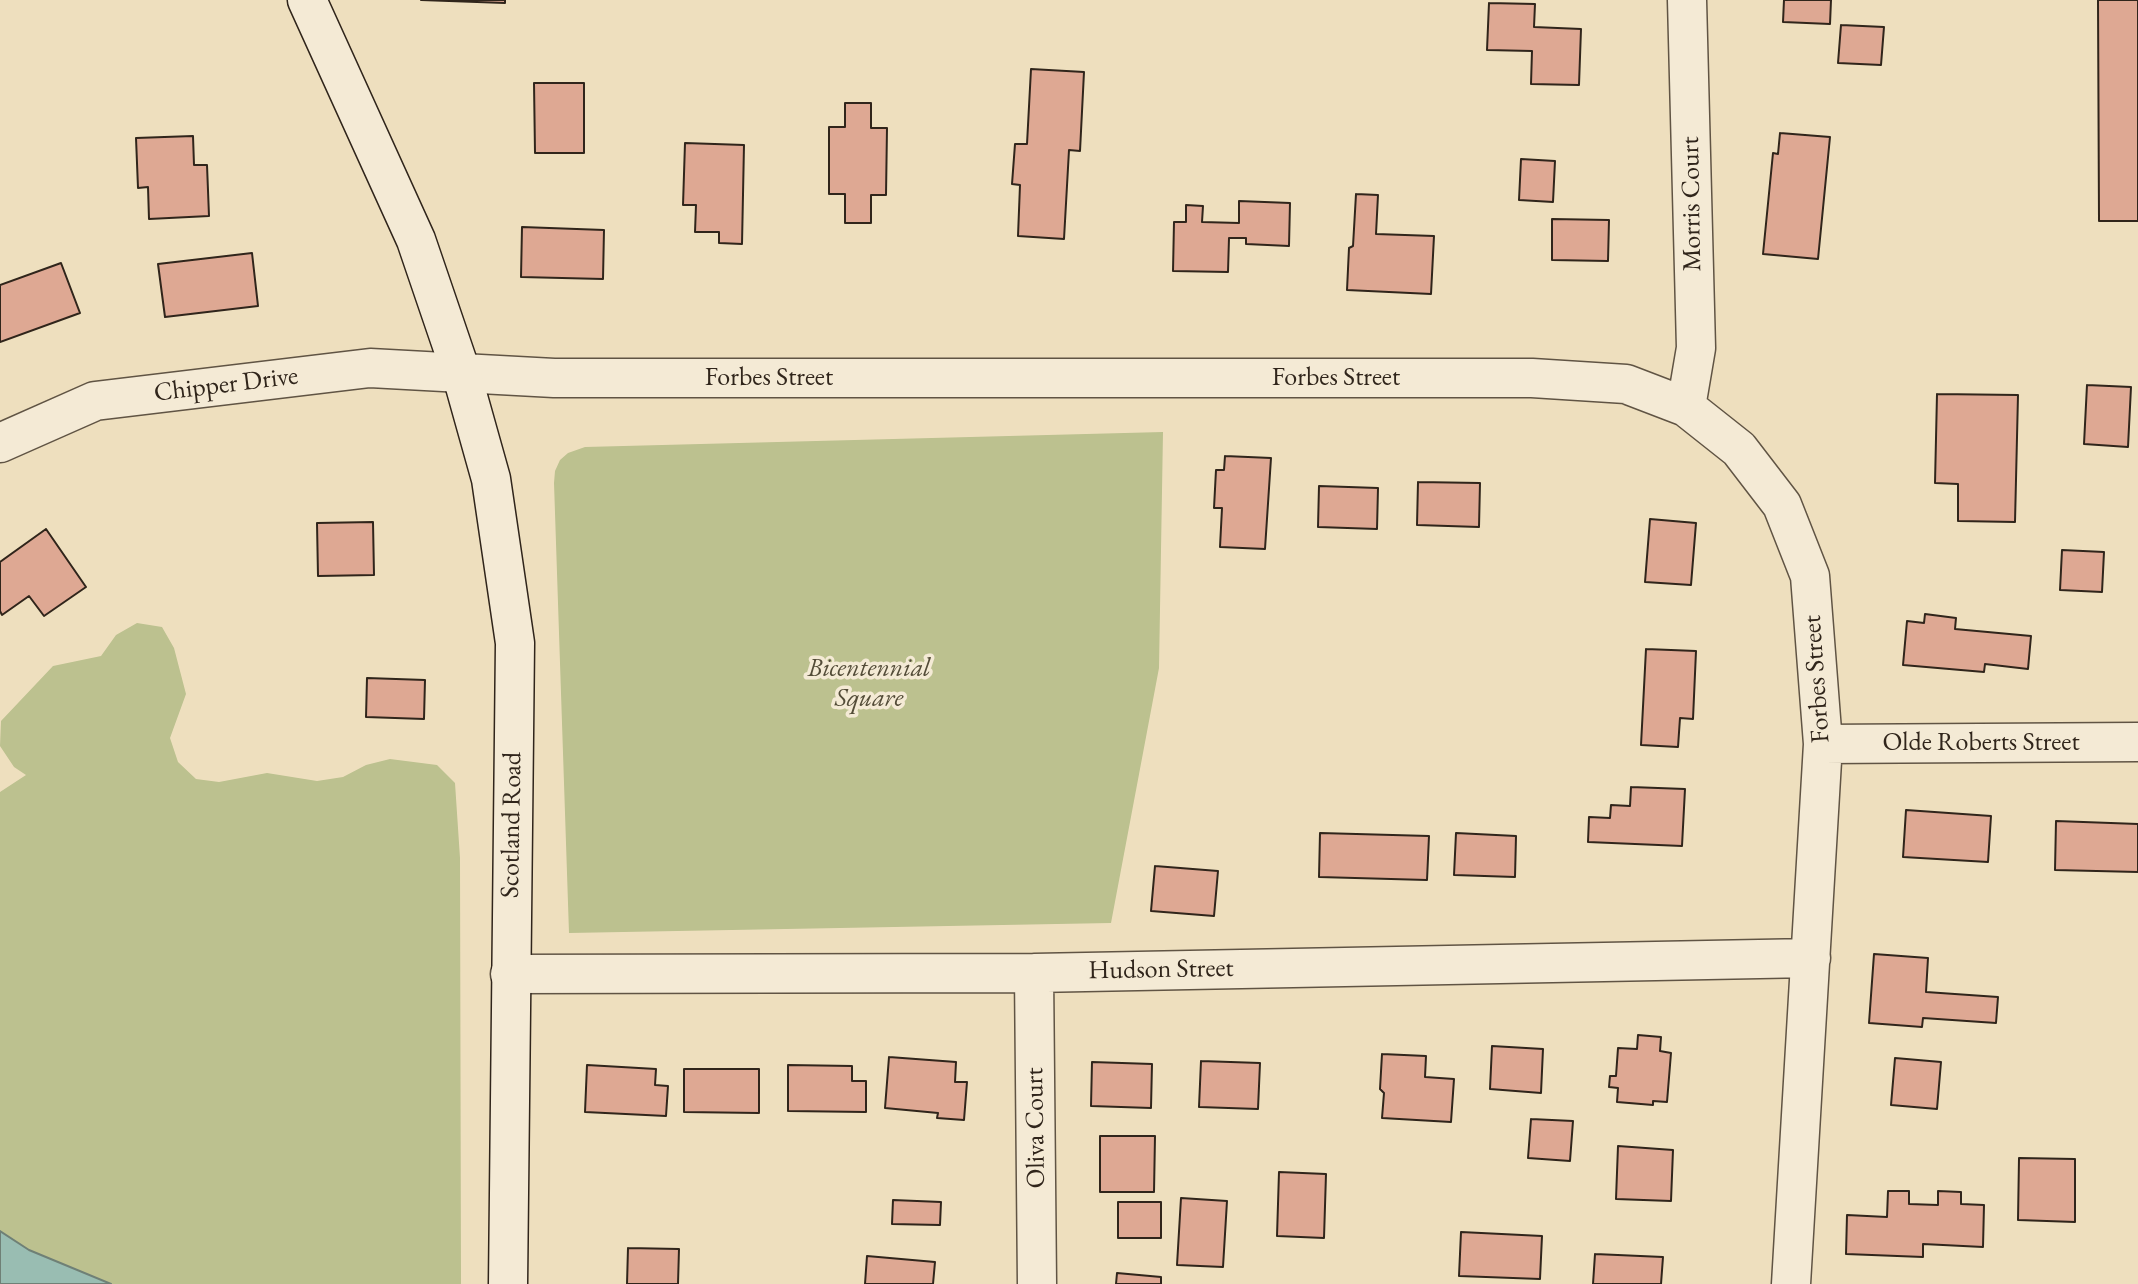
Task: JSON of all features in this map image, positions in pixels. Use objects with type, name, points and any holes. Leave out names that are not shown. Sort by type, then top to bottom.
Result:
[{"type":"street","points":[[307,0],[416,240],[461,372]]},
{"type":"street","name":"Morris Court","points":[[1686,407],[1696,348],[1687,0]]},
{"type":"street","name":"Chipper Drive","points":[[0,443],[95,401],[370,368],[461,372]]},
{"type":"street","name":"Forbes Street","points":[[461,372],[554,379],[1532,378],[1626,384],[1686,407],[1739,449],[1782,505],[1810,576],[1824,744],[1791,1284]]},
{"type":"street","name":"Scotland Road","points":[[461,372],[491,480],[515,643],[508,1284]]},
{"type":"street","name":"Olde Roberts Street","points":[[1824,744],[2138,742]]},
{"type":"street","name":"Hudson Street","points":[[510,974],[1034,973],[1811,958]]},
{"type":"street","name":"Oliva Court","points":[[1034,973],[1037,1284]]},
{"type":"green space","name":"Bicentennial Square","points":[[1163,432],[1159,668],[1111,923],[569,933],[554,483],[560,460],[568,453],[585,447]]},
{"type":"green space","points":[[137,623],[162,627],[174,648],[186,694],[170,738],[178,762],[196,779],[219,782],[267,773],[317,781],[343,777],[366,765],[390,759],[437,765],[455,783],[460,858],[461,1284],[0,1284],[0,792],[26,775],[14,767],[0,746],[1,721],[53,666],[101,656],[116,635]]},
{"type":"water","points":[[0,1231],[29,1250],[111,1284],[0,1284]]},
{"type":"building","points":[[421,0],[505,0],[505,3]]},
{"type":"building","points":[[1784,0],[1831,0],[1830,24],[1783,22]]},
{"type":"building","points":[[2098,0],[2138,0],[2138,221],[2099,221]]},
{"type":"building","points":[[1489,3],[1535,4],[1534,27],[1581,29],[1579,85],[1531,84],[1532,51],[1487,50]]},
{"type":"building","points":[[1841,25],[1884,27],[1881,65],[1838,63]]},
{"type":"building","points":[[1031,69],[1084,72],[1080,151],[1069,150],[1064,239],[1018,236],[1020,185],[1012,184],[1015,144],[1027,144]]},
{"type":"building","points":[[534,83],[584,83],[584,153],[535,153]]},
{"type":"building","points":[[845,103],[871,103],[871,128],[887,128],[886,195],[871,195],[871,223],[845,223],[845,194],[829,194],[829,127],[845,127]]},
{"type":"building","points":[[1780,133],[1830,137],[1818,259],[1763,254],[1773,153],[1778,154]]},
{"type":"building","points":[[193,136],[194,165],[207,165],[209,216],[149,219],[148,187],[138,188],[136,138]]},
{"type":"building","points":[[685,143],[744,145],[742,244],[719,243],[719,232],[695,232],[696,205],[683,205]]},
{"type":"building","points":[[1521,159],[1555,161],[1553,202],[1519,200]]},
{"type":"building","points":[[1356,194],[1378,195],[1376,234],[1434,236],[1431,294],[1347,290]]},
{"type":"building","points":[[1239,201],[1290,203],[1289,246],[1246,244],[1246,238],[1229,238],[1228,272],[1173,271],[1174,222],[1186,222],[1186,205],[1203,206],[1202,222],[1239,223]]},
{"type":"building","points":[[1552,219],[1609,220],[1608,261],[1552,260]]},
{"type":"building","points":[[522,227],[604,230],[603,279],[521,277]]},
{"type":"building","points":[[252,253],[258,306],[165,317],[158,264]]},
{"type":"building","points":[[61,263],[80,313],[0,342],[0,285]]},
{"type":"building","points":[[2087,385],[2131,387],[2128,447],[2084,444]]},
{"type":"building","points":[[1937,394],[2018,395],[2015,522],[1958,521],[1958,484],[1935,483]]},
{"type":"building","points":[[1225,456],[1271,458],[1265,549],[1220,547],[1222,508],[1214,508],[1216,470],[1224,470]]},
{"type":"building","points":[[1418,482],[1480,483],[1479,527],[1417,525]]},
{"type":"building","points":[[1319,486],[1378,488],[1377,529],[1318,527]]},
{"type":"building","points":[[1650,519],[1696,523],[1691,585],[1645,582]]},
{"type":"building","points":[[373,522],[374,575],[318,576],[317,523]]},
{"type":"building","points":[[46,529],[86,587],[44,616],[29,596],[2,615],[0,562]]},
{"type":"building","points":[[2062,550],[2104,552],[2102,592],[2060,590]]},
{"type":"building","points":[[1925,614],[1956,618],[1955,629],[2031,636],[2028,669],[1985,664],[1984,672],[1903,665],[1907,621],[1924,623]]},
{"type":"building","points":[[1646,649],[1696,651],[1693,719],[1680,718],[1678,747],[1641,745]]},
{"type":"building","points":[[367,678],[425,680],[424,719],[366,717]]},
{"type":"building","points":[[1631,787],[1685,789],[1682,846],[1588,842],[1589,817],[1610,818],[1611,805],[1630,806]]},
{"type":"building","points":[[1906,810],[1991,816],[1988,862],[1903,857]]},
{"type":"building","points":[[2056,821],[2138,824],[2138,872],[2055,870]]},
{"type":"building","points":[[1320,833],[1429,836],[1427,880],[1319,877]]},
{"type":"building","points":[[1456,833],[1516,836],[1515,877],[1454,875]]},
{"type":"building","points":[[1155,866],[1218,871],[1214,916],[1151,911]]},
{"type":"building","points":[[1874,954],[1928,958],[1926,992],[1998,997],[1996,1023],[1923,1018],[1922,1027],[1869,1023]]},
{"type":"building","points":[[1638,1035],[1661,1037],[1660,1051],[1671,1053],[1667,1102],[1653,1101],[1653,1105],[1617,1102],[1618,1088],[1609,1087],[1610,1076],[1616,1076],[1618,1048],[1637,1049]]},
{"type":"building","points":[[1492,1046],[1543,1049],[1541,1093],[1490,1089]]},
{"type":"building","points":[[1382,1054],[1426,1056],[1425,1077],[1454,1079],[1451,1122],[1382,1118]]},
{"type":"building","points":[[889,1057],[956,1062],[955,1082],[967,1082],[964,1120],[937,1118],[938,1113],[885,1108]]},
{"type":"building","points":[[1895,1058],[1941,1062],[1937,1109],[1891,1105]]},
{"type":"building","points":[[1201,1061],[1260,1063],[1258,1109],[1199,1107]]},
{"type":"building","points":[[1092,1062],[1152,1064],[1151,1108],[1091,1106]]},
{"type":"building","points":[[587,1065],[656,1069],[655,1085],[668,1086],[666,1116],[585,1112]]},
{"type":"building","points":[[788,1065],[852,1066],[852,1081],[866,1081],[866,1112],[788,1111]]},
{"type":"building","points":[[684,1069],[759,1069],[759,1113],[684,1112]]},
{"type":"building","points":[[1531,1119],[1573,1121],[1570,1161],[1528,1158]]},
{"type":"building","points":[[1100,1136],[1155,1136],[1154,1192],[1100,1192]]},
{"type":"building","points":[[1618,1146],[1673,1150],[1671,1201],[1616,1199]]},
{"type":"building","points":[[2019,1158],[2075,1159],[2075,1222],[2018,1220]]},
{"type":"building","points":[[1279,1172],[1326,1174],[1324,1238],[1277,1236]]},
{"type":"building","points":[[1888,1191],[1909,1191],[1909,1204],[1938,1205],[1938,1191],[1961,1192],[1961,1204],[1984,1205],[1983,1247],[1923,1244],[1923,1257],[1846,1254],[1847,1215],[1887,1217]]},
{"type":"building","points":[[1181,1198],[1227,1201],[1223,1267],[1177,1265]]},
{"type":"building","points":[[893,1200],[941,1202],[940,1225],[892,1224]]},
{"type":"building","points":[[1118,1202],[1161,1202],[1161,1238],[1118,1238]]},
{"type":"building","points":[[1461,1232],[1542,1236],[1540,1279],[1459,1276]]},
{"type":"building","points":[[628,1248],[679,1249],[678,1284],[627,1284]]},
{"type":"building","points":[[1595,1254],[1663,1257],[1661,1284],[1593,1284]]},
{"type":"building","points":[[867,1256],[935,1262],[933,1284],[865,1284]]},
{"type":"building","points":[[1117,1273],[1161,1277],[1161,1284],[1116,1284]]}]
